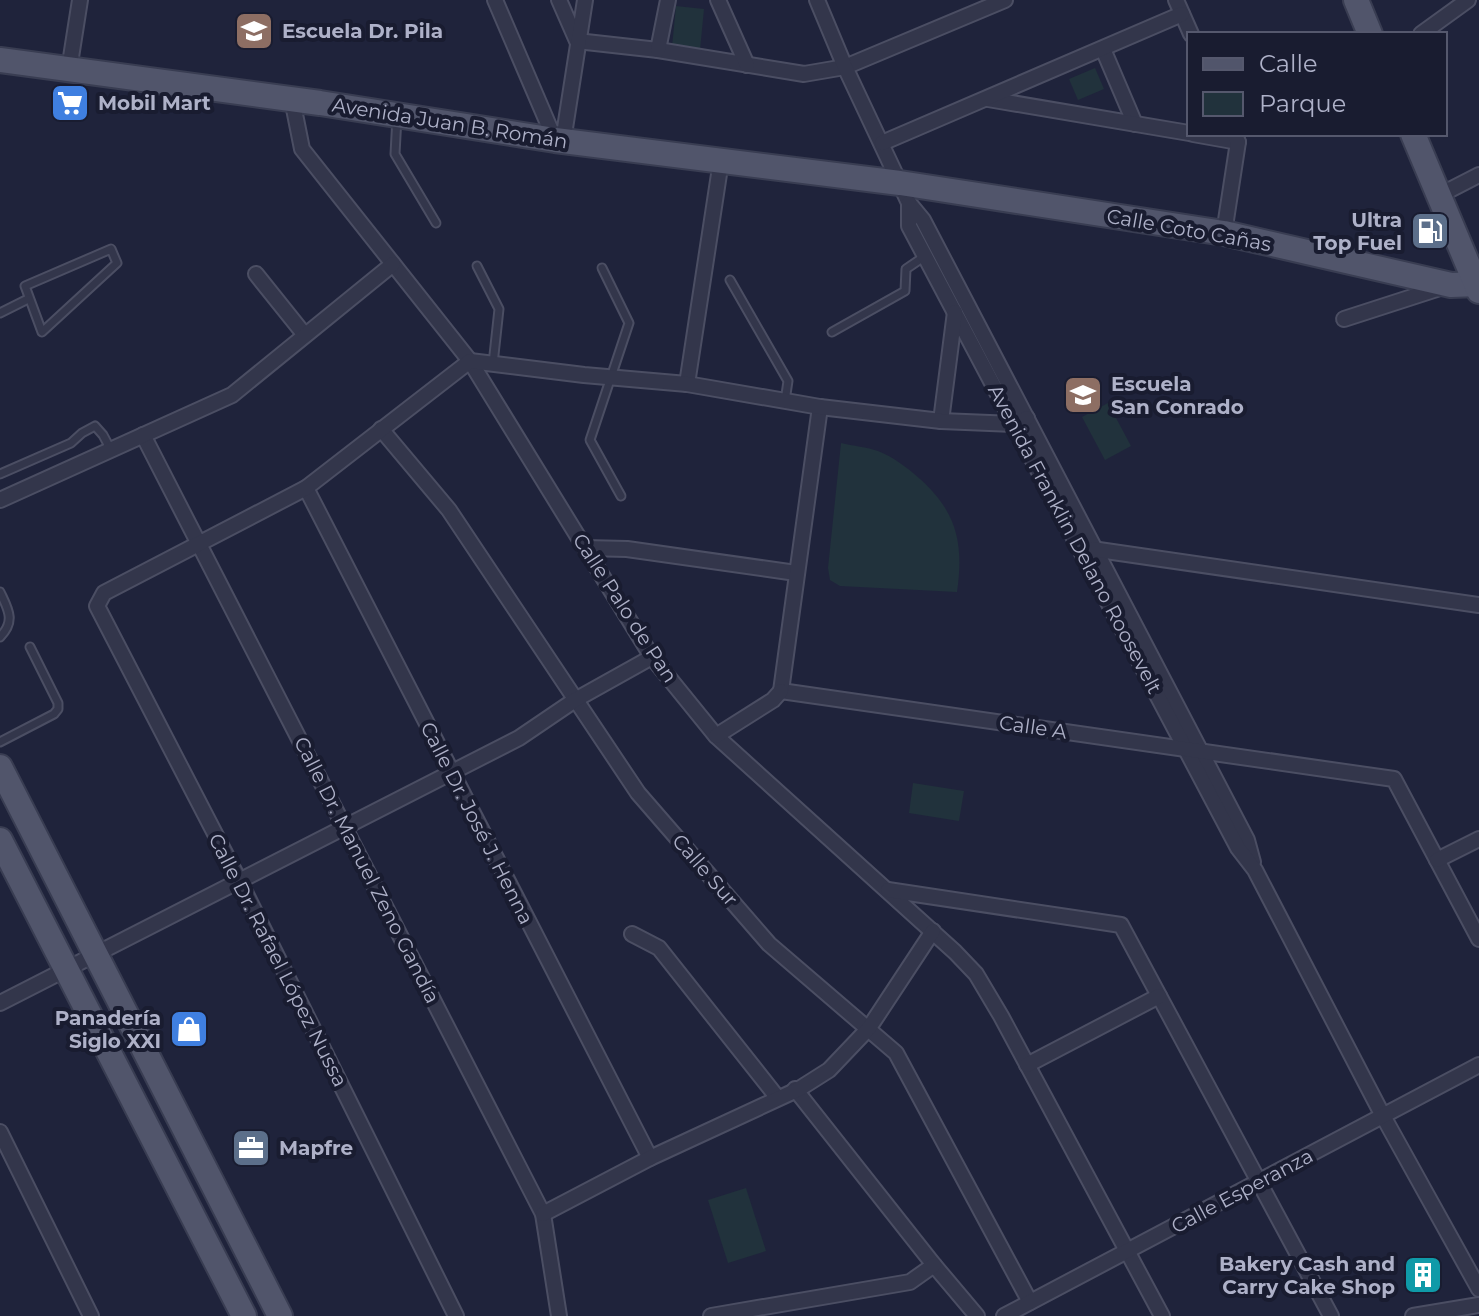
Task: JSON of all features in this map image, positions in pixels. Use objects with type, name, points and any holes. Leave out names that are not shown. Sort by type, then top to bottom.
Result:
[{"type":"main road","points":[[1356,0],[1369,32]]},
{"type":"main road","name":"Avenida Juan B. Román","points":[[0,60],[721,161],[904,193]]},
{"type":"main road","points":[[1414,136],[1478,287]]},
{"type":"main road","name":"Calle Coto Cañas","points":[[904,193],[1224,233],[1451,285],[1478,287]]},
{"type":"main road","points":[[0,767],[280,1316]]},
{"type":"main road","points":[[0,840],[244,1316]]},
{"type":"street","points":[[69,70],[80,0]]},
{"type":"street","points":[[495,0],[559,140]]},
{"type":"street","points":[[559,0],[577,41]]},
{"type":"street","points":[[559,140],[585,0]]},
{"type":"street","points":[[658,50],[668,0]]},
{"type":"street","points":[[718,0],[747,65]]},
{"type":"street","name":"Avenida Franklin Delano Roosevelt","points":[[817,0],[904,193],[923,220],[1080,548],[1247,840],[1255,870],[1383,1116],[1479,1289]]},
{"type":"street","points":[[577,41],[658,50],[804,74],[845,67],[1005,0]]},
{"type":"street","points":[[1424,32],[1468,0]]},
{"type":"street","points":[[882,143],[1103,49],[1179,7],[1190,32]]},
{"type":"street","points":[[1103,49],[1135,124]]},
{"type":"street","name":"Calle Palo de Pan","points":[[292,99],[302,149],[470,361],[652,657],[716,736],[933,931],[976,974],[1162,1316]]},
{"type":"street","points":[[986,99],[1187,133]]},
{"type":"street","points":[[1214,136],[1236,138],[1224,233]]},
{"type":"street","points":[[687,384],[721,161]]},
{"type":"street","points":[[1440,195],[1479,175]]},
{"type":"street","name":"Avenida Franklin Delano Roosevelt","points":[[904,193],[909,226],[955,312],[1096,549],[1193,749]]},
{"type":"street","points":[[0,500],[232,395],[393,264]]},
{"type":"street","points":[[256,274],[304,334]]},
{"type":"street","points":[[1344,319],[1451,285]]},
{"type":"street","points":[[941,421],[955,312]]},
{"type":"street","points":[[198,543],[306,488],[470,361],[687,384],[820,407],[941,421],[1020,421]]},
{"type":"street","points":[[716,736],[773,700],[781,691],[820,407]]},
{"type":"street","name":"Calle Sur","points":[[381,429],[449,510],[638,793],[769,944],[896,1053],[1030,1302]]},
{"type":"street","name":"Calle Dr. Manuel Zeno Gandía","points":[[143,435],[543,1214],[559,1316]]},
{"type":"street","name":"Calle Dr. José J. Henna","points":[[306,488],[650,1158]]},
{"type":"street","name":"Calle Dr. Rafael López Nussa","points":[[198,543],[104,593],[97,606],[239,880],[456,1316]]},
{"type":"street","points":[[585,548],[627,549],[796,573]]},
{"type":"street","points":[[1080,548],[1479,605]]},
{"type":"street","points":[[0,1003],[519,738],[575,700],[652,657]]},
{"type":"street","name":"Calle A","points":[[781,691],[1394,779],[1437,860]]},
{"type":"street","points":[[1479,839],[1437,860],[1479,939]]},
{"type":"street","points":[[888,890],[1121,925],[1331,1316]]},
{"type":"street","points":[[543,1214],[829,1070],[869,1028],[933,931]]},
{"type":"street","points":[[632,934],[659,948],[777,1097]]},
{"type":"street","points":[[1027,1065],[1159,996]]},
{"type":"street","name":"Calle Esperanza","points":[[1004,1316],[1479,1065]]},
{"type":"street","points":[[795,1089],[977,1316]]},
{"type":"street","points":[[0,1132],[91,1316]]},
{"type":"street","points":[[711,1316],[910,1282],[934,1265]]},
{"type":"street","points":[[1413,1316],[1479,1305]]},
{"type":"lane","points":[[397,115],[395,154],[436,223]]},
{"type":"lane","points":[[13,291],[111,249],[117,263],[42,332],[25,286]]},
{"type":"lane","points":[[832,332],[905,291],[906,269],[925,256]]},
{"type":"lane","points":[[477,266],[499,309],[493,364]]},
{"type":"lane","points":[[602,268],[629,323],[590,440],[621,496]]},
{"type":"lane","points":[[730,280],[788,381],[785,401]]},
{"type":"lane","points":[[0,313],[28,299]]},
{"type":"lane","points":[[0,474],[71,443],[95,426],[111,450]]},
{"type":"lane","points":[[0,592],[8,605],[10,620],[0,637]]},
{"type":"lane","points":[[0,742],[58,709],[58,703],[30,647]]},
{"type":"green space","points":[[676,6],[704,9],[700,50],[672,47]]},
{"type":"green space","points":[[1095,68],[1104,89],[1078,100],[1069,79]]},
{"type":"green space","points":[[1108,403],[1131,446],[1105,460],[1082,417]]},
{"type":"green space","points":[[841,443],[884,453],[932,491],[955,530],[959,559],[957,592],[840,586],[830,580],[828,568]]},
{"type":"green space","points":[[913,783],[964,791],[959,821],[909,813]]},
{"type":"green space","points":[[746,1188],[766,1251],[728,1263],[708,1200]]},
{"type":"place","name":"Escuela Dr. Pila","points":[[254,31]]},
{"type":"place","name":"Mobil Mart","points":[[70,103]]},
{"type":"place","name":"Ultra Top Fuel","points":[[1430,231]]},
{"type":"place","name":"Escuela San Conrado","points":[[1083,395]]},
{"type":"place","name":"Panadería Siglo XXI","points":[[189,1029]]},
{"type":"place","name":"Mapfre","points":[[251,1148]]},
{"type":"place","name":"Bakery Cash and Carry Cake Shop","points":[[1423,1275]]}]
